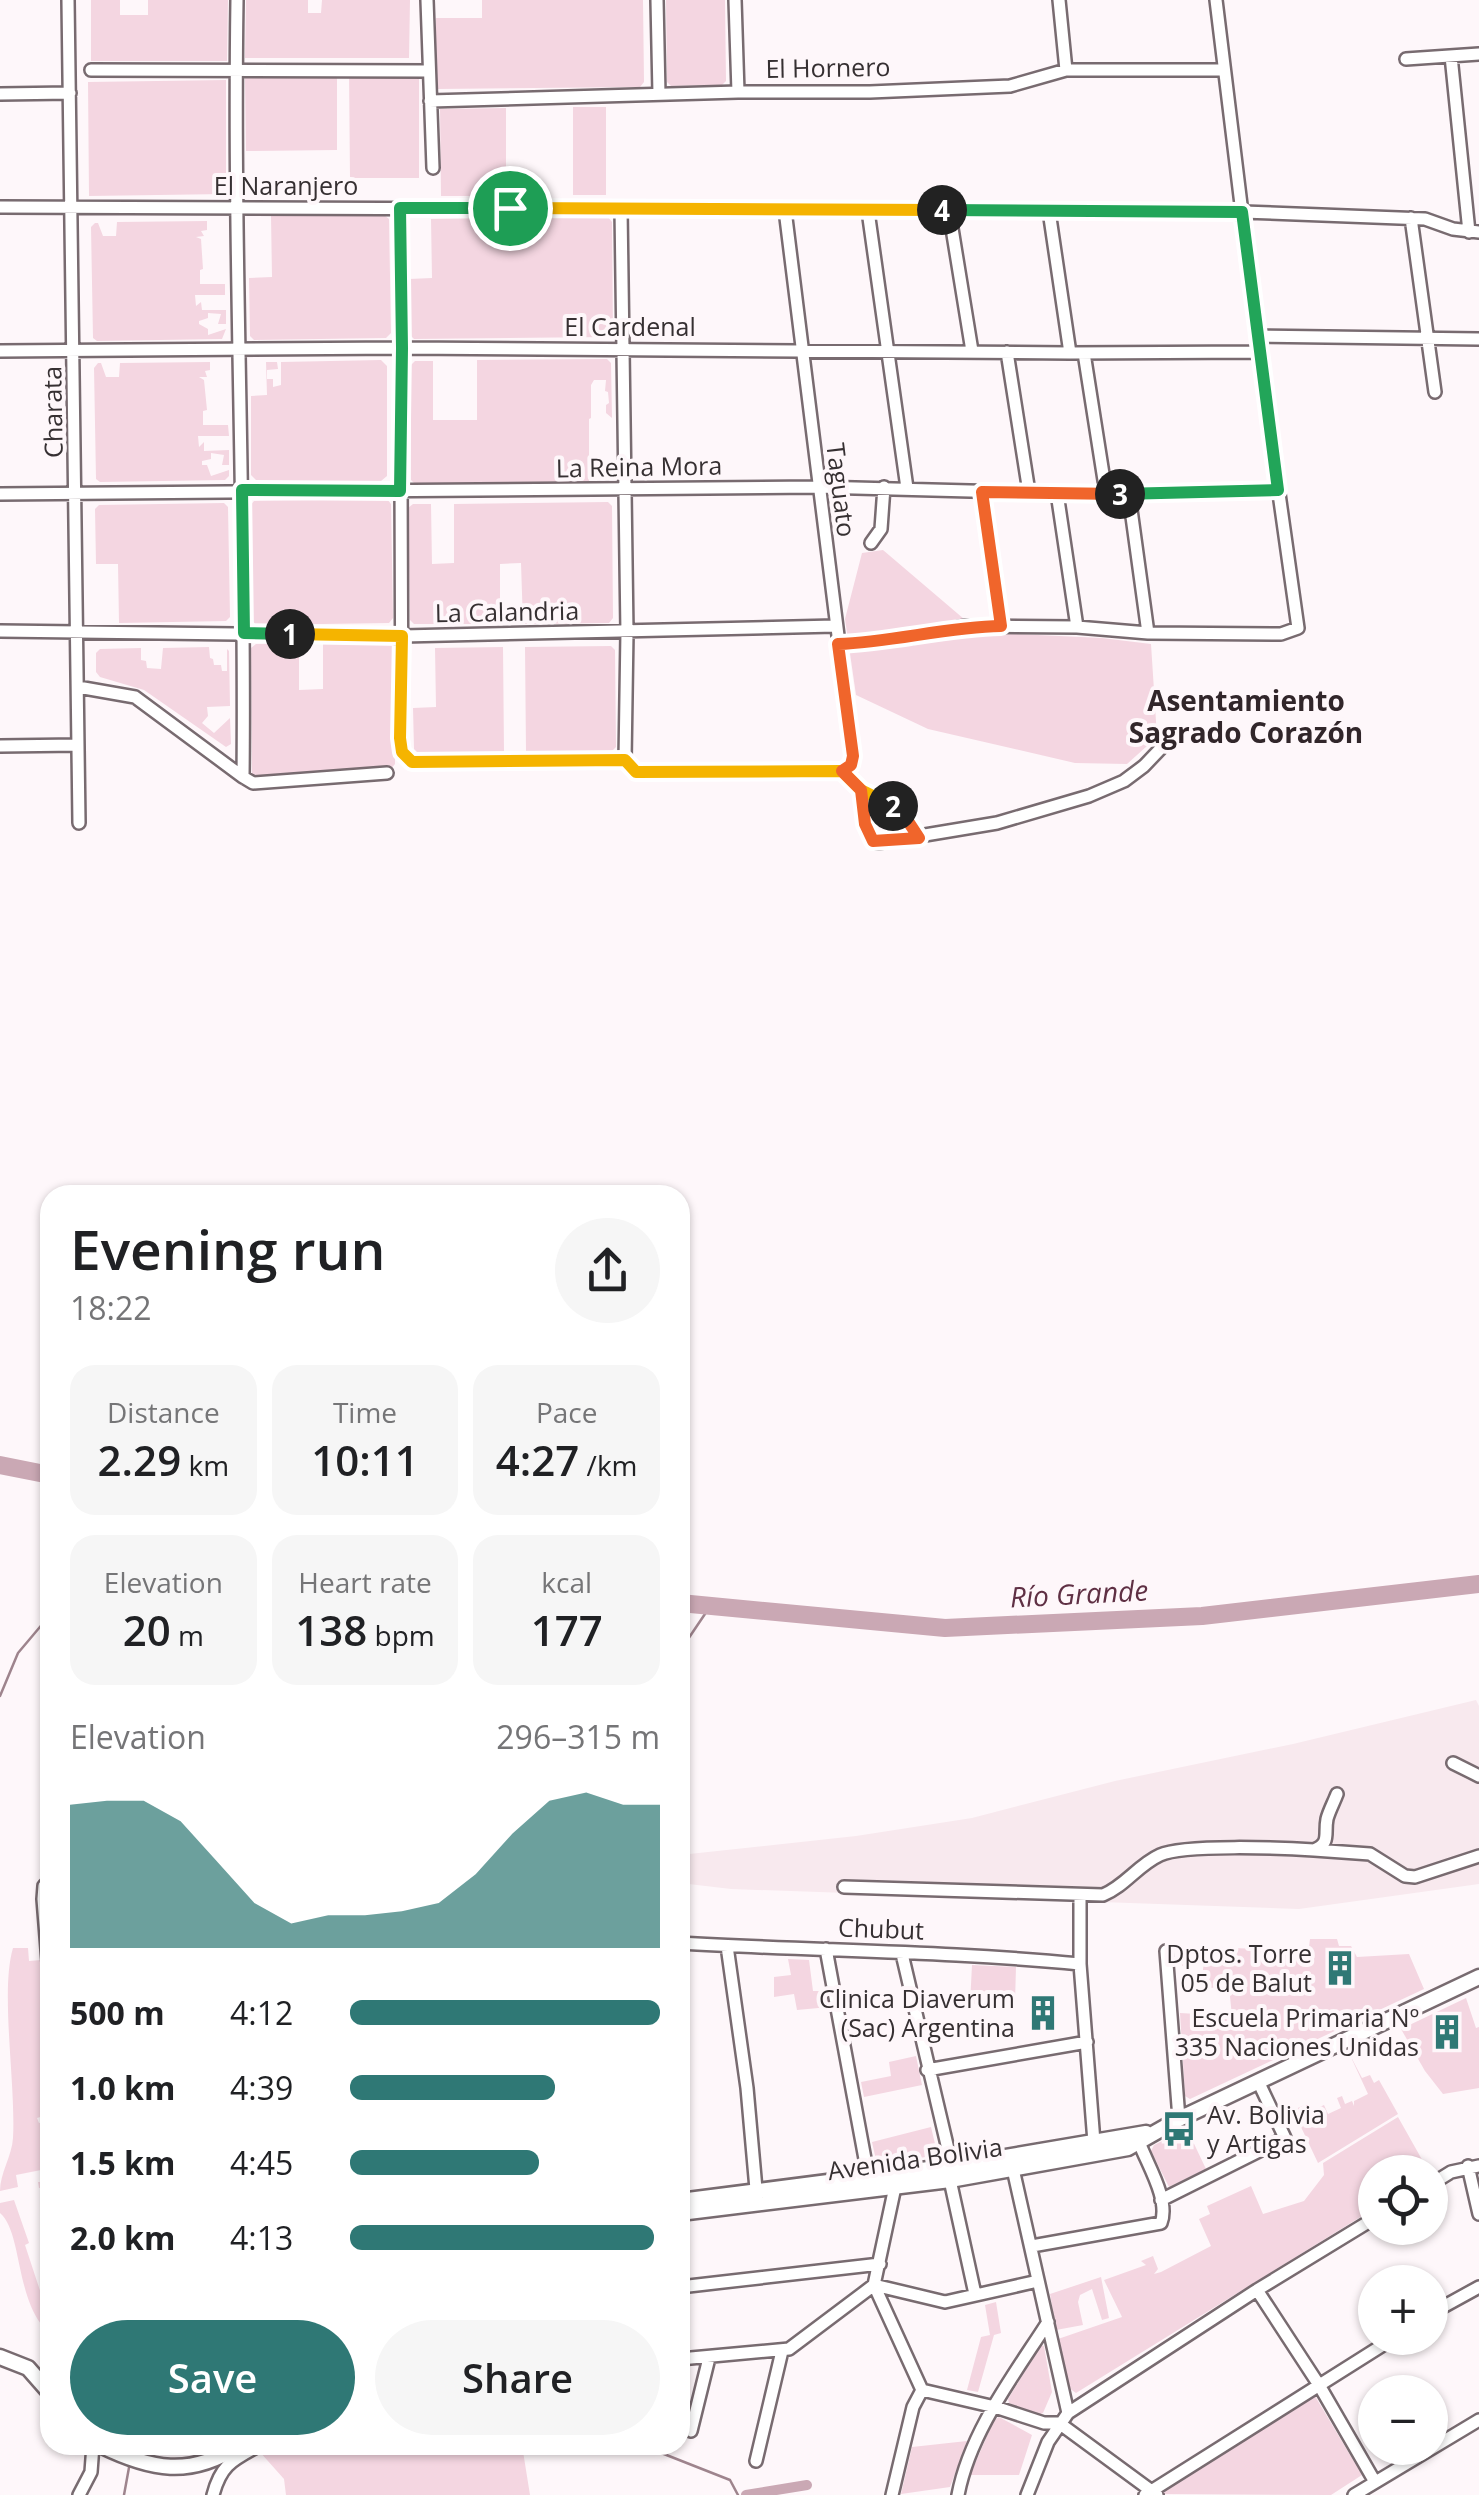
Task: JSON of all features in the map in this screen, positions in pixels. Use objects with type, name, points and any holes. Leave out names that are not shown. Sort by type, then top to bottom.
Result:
[{"type":"street","name":"Charata","points":[[68,0],[79,823]]},
{"type":"street","points":[[237,0],[238,351],[248,780]]},
{"type":"street","points":[[427,0],[432,168]]},
{"type":"street","points":[[657,0],[659,94]]},
{"type":"street","points":[[735,0],[738,92]]},
{"type":"street","points":[[1059,0],[1066,70]]},
{"type":"street","points":[[838,644],[885,641],[964,626],[1282,634],[1298,628],[1216,0]]},
{"type":"street","points":[[1406,59],[1479,54]]},
{"type":"street","points":[[1451,56],[1474,232]]},
{"type":"street","points":[[91,70],[430,71]]},
{"type":"street","name":"El Hornero","points":[[430,100],[870,92],[1010,86],[1066,70],[1224,70]]},
{"type":"street","points":[[0,94],[70,93]]},
{"type":"street","name":"El Naranjero","points":[[0,207],[1242,212],[1425,218],[1474,232]]},
{"type":"street","points":[[400,208],[402,752],[412,762],[625,760]]},
{"type":"street","points":[[621,209],[625,760],[636,772],[842,771],[861,790],[902,812],[919,838]]},
{"type":"street","name":"Taguato","points":[[785,210],[853,756],[851,765],[842,771]]},
{"type":"street","points":[[949,210],[972,351]]},
{"type":"street","points":[[868,211],[907,488]]},
{"type":"street","points":[[1050,211],[1070,353]]},
{"type":"street","points":[[1411,218],[1436,392]]},
{"type":"street","points":[[1258,336],[1479,339]]},
{"type":"street","name":"El Cardenal","points":[[0,351],[402,348],[1260,352]]},
{"type":"street","points":[[1008,352],[1029,492]]},
{"type":"street","points":[[1084,353],[1106,493]]},
{"type":"street","points":[[871,543],[881,530],[884,487]]},
{"type":"street","name":"La Reina Mora","points":[[0,494],[884,487],[1128,495],[1278,490]]},
{"type":"street","points":[[982,492],[1001,626]]},
{"type":"street","points":[[1058,492],[1077,627]]},
{"type":"street","points":[[1128,495],[1148,633]]},
{"type":"street","name":"La Calandria","points":[[0,631],[402,636],[836,626]]},
{"type":"street","points":[[78,686],[135,698],[248,780],[388,773]]},
{"type":"street","points":[[0,746],[78,745]]},
{"type":"street","points":[[861,790],[865,824],[873,841],[919,838],[997,823],[1089,796],[1124,781],[1164,745]]},
{"type":"street","points":[[1453,1763],[1479,1776]]},
{"type":"street","points":[[1314,1850],[1326,1840],[1327,1818],[1338,1794]]},
{"type":"street","points":[[844,1887],[1103,1895],[1118,1889],[1152,1860],[1176,1850],[1370,1854],[1405,1876],[1415,1877],[1479,1856]]},
{"type":"street","points":[[1080,1896],[1080,1964],[1094,2142]]},
{"type":"street","name":"Chubut","points":[[690,1944],[974,1954],[1080,1964]]},
{"type":"street","points":[[727,1946],[747,2088],[756,2189]]},
{"type":"street","points":[[826,1949],[868,2176]]},
{"type":"street","points":[[1166,1951],[1179,2119]]},
{"type":"street","points":[[902,1954],[976,2294]]},
{"type":"street","name":"Avenida Bolivia","points":[[690,2199],[868,2176],[1013,2168],[1128,2148],[1179,2119],[1479,1977]]},
{"type":"street","points":[[927,2070],[1087,2042]]},
{"type":"street","points":[[1161,2200],[1285,2138],[1258,2081]]},
{"type":"street","points":[[1032,2246],[1161,2222],[1165,2214],[1145,2137]]},
{"type":"street","name":"Avenida Bolivia","points":[[690,2212],[895,2187],[1094,2142],[1145,2137]]},
{"type":"street","points":[[1448,2177],[1474,2166],[1479,2214]]},
{"type":"street","points":[[1013,2168],[1068,2413]]},
{"type":"street","points":[[690,2359],[782,2351],[874,2285],[895,2187]]},
{"type":"street","points":[[1027,2495],[1048,2442],[1068,2413],[1358,2228]]},
{"type":"street","points":[[690,2287],[880,2264]]},
{"type":"street","points":[[874,2285],[945,2302],[1038,2282]]},
{"type":"street","points":[[874,2285],[922,2390]]},
{"type":"street","points":[[1448,2304],[1479,2288]]},
{"type":"street","points":[[1257,2290],[1375,2482]]},
{"type":"street","points":[[958,2495],[962,2474],[995,2407],[1048,2322]]},
{"type":"street","points":[[756,2462],[782,2351]]},
{"type":"street","points":[[922,2390],[1059,2424],[1151,2493],[1367,2355]]},
{"type":"street","points":[[0,2357],[28,2368],[40,2382]]},
{"type":"street","points":[[691,2432],[708,2358]]},
{"type":"street","points":[[892,2495],[913,2408],[922,2390]]},
{"type":"street","points":[[1354,2495],[1479,2420]]},
{"type":"street","points":[[79,2495],[91,2472],[92,2455]]},
{"type":"street","points":[[126,2455],[158,2467],[197,2464],[216,2455]]},
{"type":"street","points":[[213,2495],[225,2466],[243,2455]]},
{"type":"shaded area","points":[[91,0],[120,0],[120,15],[148,15],[148,0],[228,0],[227,61],[91,61]]},
{"type":"shaded area","points":[[246,0],[308,0],[308,13],[321,13],[322,0],[410,0],[409,58],[245,58]]},
{"type":"shaded area","points":[[482,0],[643,0],[644,82],[640,87],[436,89],[436,18],[482,18]]},
{"type":"shaded area","points":[[666,0],[725,0],[726,81],[722,85],[671,86],[667,82]]},
{"type":"shaded area","points":[[419,70],[419,178],[350,178],[349,71]]},
{"type":"shaded area","points":[[337,76],[337,150],[246,151],[245,77]]},
{"type":"shaded area","points":[[226,80],[226,194],[89,196],[88,82]]},
{"type":"shaded area","points":[[573,107],[606,107],[606,195],[573,195]]},
{"type":"shaded area","points":[[506,108],[506,196],[441,196],[440,109]]},
{"type":"shaded area","points":[[384,215],[389,219],[391,333],[386,338],[254,340],[250,336],[249,278],[272,277],[271,216]]},
{"type":"shaded area","points":[[608,217],[612,222],[613,332],[608,337],[414,339],[410,335],[409,279],[432,278],[431,219]]},
{"type":"shaded area","points":[[207,221],[207,230],[201,231],[204,236],[196,237],[201,239],[200,284],[225,284],[225,295],[195,295],[196,306],[201,302],[202,310],[226,310],[226,324],[218,324],[221,314],[208,313],[208,318],[199,321],[208,329],[208,335],[226,329],[222,339],[93,338],[91,227],[98,223],[103,236],[116,236],[117,222]]},
{"type":"shaded area","points":[[607,359],[611,363],[612,418],[606,413],[606,380],[594,380],[589,419],[589,483],[416,485],[411,480],[411,365],[415,361],[433,361],[433,420],[477,420],[477,360]]},
{"type":"shaded area","points":[[381,360],[387,366],[387,476],[381,481],[257,481],[251,475],[251,396],[267,395],[266,362],[277,362],[278,369],[267,370],[273,387],[281,385],[281,362]]},
{"type":"shaded area","points":[[210,362],[210,370],[205,371],[207,377],[199,377],[204,380],[207,410],[203,411],[203,425],[228,425],[229,436],[198,436],[199,447],[204,442],[204,451],[229,450],[229,465],[222,465],[224,455],[211,453],[211,459],[202,461],[202,465],[207,465],[211,476],[229,470],[229,476],[225,480],[96,479],[94,368],[98,363],[106,377],[119,377],[120,363]]},
{"type":"shaded area","points":[[387,499],[391,504],[393,618],[389,623],[256,625],[252,620],[250,506],[254,501]]},
{"type":"shaded area","points":[[608,502],[612,506],[613,618],[609,623],[523,624],[521,563],[500,564],[500,624],[414,624],[410,620],[408,508],[413,504],[431,504],[432,564],[454,563],[454,504]]},
{"type":"shaded area","points":[[224,503],[228,507],[230,617],[226,621],[119,623],[118,564],[96,564],[95,509],[99,505]]},
{"type":"shaded area","points":[[883,550],[964,619],[997,633],[1151,644],[1157,737],[1127,764],[1075,763],[928,729],[856,695],[845,619],[862,553]]},
{"type":"shaded area","points":[[299,643],[299,690],[323,689],[323,643],[390,643],[394,647],[395,764],[391,769],[257,779],[252,775],[251,648],[256,644]]},
{"type":"shaded area","points":[[611,646],[615,650],[616,747],[612,751],[526,752],[525,647]]},
{"type":"shaded area","points":[[209,647],[210,658],[214,665],[221,665],[222,671],[227,671],[229,651],[230,706],[207,707],[208,716],[202,723],[214,733],[230,718],[231,744],[226,747],[144,690],[100,677],[96,672],[96,653],[100,649],[141,648],[141,660],[146,661],[147,668],[161,669],[163,648]]},
{"type":"shaded area","points":[[503,647],[504,752],[418,753],[414,749],[413,708],[436,707],[435,648]]},
{"type":"shaded area","points":[[1476,1700],[1479,1884],[1299,1909],[731,1889],[690,1884],[690,1854],[856,1836],[972,1818],[1115,1781]]},
{"type":"shaded area","points":[[1310,1939],[1337,1939],[1339,1946],[1351,1946],[1357,1957],[1409,1954],[1424,1989],[1190,2099],[1185,2096],[1180,2013],[1232,2016],[1229,1987],[1207,1988],[1207,1977],[1202,1977],[1205,1954],[1187,1955],[1188,1966],[1182,1966],[1181,1946],[1307,1951],[1308,1955]]},
{"type":"shaded area","points":[[13,1948],[28,1948],[29,1961],[40,1960],[40,2170],[16,2175],[18,2187],[0,2191],[13,2138],[9,1966]]},
{"type":"shaded area","points":[[788,1959],[809,1960],[813,1991],[825,1991],[829,2007],[797,2010],[794,1994],[774,1997],[774,1977],[791,1975]]},
{"type":"shaded area","points":[[972,1965],[1016,1967],[1015,2002],[970,2004]]},
{"type":"shaded area","points":[[1466,1998],[1476,2028],[1479,2027],[1479,2088],[1443,2094],[1401,2029]]},
{"type":"shaded area","points":[[1349,2053],[1362,2078],[1370,2075],[1374,2083],[1379,2080],[1398,2114],[1318,2163],[1293,2110],[1307,2104],[1311,2111],[1324,2105],[1328,2114],[1341,2108],[1337,2098],[1342,2096],[1345,2104],[1352,2101],[1354,2106],[1354,2101],[1368,2094]]},
{"type":"shaded area","points":[[916,2056],[922,2085],[864,2097],[861,2082],[891,2076],[889,2062]]},
{"type":"shaded area","points":[[1398,2117],[1419,2155],[1358,2155],[1358,2219],[1076,2393],[1069,2388],[1058,2339],[1122,2317],[1104,2280],[1146,2265],[1141,2261],[1153,2256],[1158,2269],[1154,2274],[1161,2272],[1211,2246],[1199,2219],[1210,2214],[1207,2206],[1251,2186],[1263,2214],[1304,2201],[1324,2175],[1323,2163]]},
{"type":"shaded area","points":[[931,2127],[936,2148],[932,2156],[881,2164],[876,2160],[872,2142]]},
{"type":"shaded area","points":[[1187,2129],[1206,2169],[1169,2187],[1151,2151],[1154,2145]]},
{"type":"shaded area","points":[[14,2200],[29,2243],[25,2245],[40,2291],[40,2322],[27,2295],[12,2233],[0,2213],[0,2203]]},
{"type":"shaded area","points":[[1101,2277],[1109,2318],[1102,2320],[1092,2289],[1080,2295],[1078,2302],[1083,2325],[1056,2330],[1050,2294]]},
{"type":"shaded area","points":[[996,2302],[1001,2333],[994,2335],[978,2392],[967,2390],[981,2337],[990,2335],[985,2305]]},
{"type":"shaded area","points":[[1041,2345],[1052,2392],[1043,2413],[1038,2415],[1009,2403],[1008,2399]]},
{"type":"shaded area","points":[[1309,2395],[1315,2396],[1362,2475],[1331,2495],[1160,2494],[1161,2485]]},
{"type":"shaded area","points":[[999,2417],[1032,2435],[1019,2475],[970,2475],[994,2420]]},
{"type":"shaded area","points":[[967,2441],[950,2487],[901,2494],[912,2447]]},
{"type":"shaded area","points":[[263,2455],[524,2455],[530,2495],[286,2495],[284,2479]]},
{"type":"waterway","name":"Río Grande","points":[[0,1465],[40,1473]]},
{"type":"waterway","name":"Río Grande","points":[[690,1604],[945,1628],[1202,1616],[1479,1584]]},
{"type":"waterway","points":[[690,1636],[709,1608]]},
{"type":"waterway","points":[[0,1696],[18,1653],[40,1627]]},
{"type":"waterway","points":[[666,2455],[730,2480],[738,2495]]},
{"type":"waterway","points":[[124,2495],[130,2462]]},
{"type":"waterway","points":[[746,2495],[807,2485]]},
{"type":"place","name":"Dptos. Torre 05 de Balut","points":[[1340,1968]]},
{"type":"place","name":"Clinica Diaverum (Sac) Argentina","points":[[1043,2013]]},
{"type":"place","name":"Escuela Primaria Nº 335 Naciones Unidas","points":[[1447,2032]]},
{"type":"place","name":"Av. Bolivia y Artigas","points":[[1179,2129]]},
{"type":"district","name":"Asentamiento Sagrado Corazón","points":[[1246,717]]},
{"type":"route","points":[[510,208],[400,208],[400,491],[242,490],[244,633],[402,636],[400,738],[402,752],[412,762],[625,760],[636,772],[842,771],[861,790],[902,812],[919,838],[873,841],[865,824],[861,790],[842,771],[851,765],[853,756],[838,644],[914,637],[964,626],[1001,626],[982,492],[1128,495],[1278,490],[1242,212],[510,208]]}]
